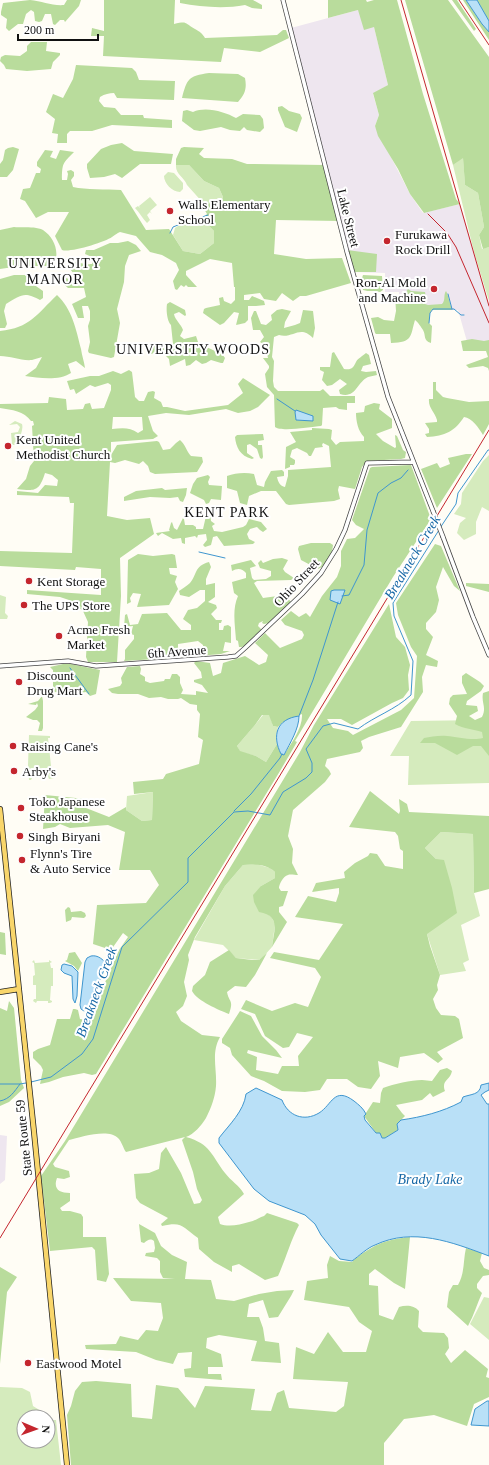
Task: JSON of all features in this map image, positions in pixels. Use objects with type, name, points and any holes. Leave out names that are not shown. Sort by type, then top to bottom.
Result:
[{"type":"main road","name":"State Route 59","points":[[0,808],[31,1099],[67,1465]]},
{"type":"main road","points":[[0,992],[19,989]]},
{"type":"street","name":"Lake Street","points":[[283,0],[347,252],[388,397],[473,618],[489,655]]},
{"type":"street","name":"Ohio Street","points":[[236,656],[302,594],[321,573],[336,549],[345,530],[367,463],[413,462]]},
{"type":"street","name":"6th Avenue","points":[[0,666],[68,661],[96,666],[228,658],[236,656]]},
{"type":"shaded area","points":[[358,10],[374,27],[388,85],[373,94],[379,115],[375,126],[410,194],[423,213],[460,204],[489,306],[489,344],[468,345],[458,310],[399,309],[399,292],[385,292],[385,273],[353,272],[291,28]]},
{"type":"shaded area","points":[[0,1135],[7,1136],[5,1180],[0,1184]]},
{"type":"green space","points":[[30,0],[64,5],[67,0],[81,0],[79,6],[65,22],[64,20],[60,20],[55,25],[53,24],[51,14],[45,14],[42,21],[35,21],[34,12],[31,10],[26,14],[23,24],[18,24],[9,31],[6,28],[7,19],[1,15],[3,3]]},
{"type":"green space","points":[[104,0],[175,0],[174,24],[186,23],[201,33],[205,38],[277,35],[283,30],[286,30],[289,38],[260,52],[224,48],[221,62],[103,56],[104,36],[91,36],[92,28],[104,31]]},
{"type":"green space","points":[[180,0],[253,0],[262,5],[262,9],[252,8],[245,5],[221,7],[196,6],[180,3]]},
{"type":"green space","points":[[328,0],[366,0],[367,2],[374,0],[397,0],[423,94],[456,199],[460,204],[424,213],[410,194],[398,169],[378,136],[375,126],[379,115],[373,93],[388,85],[374,27],[364,30],[358,10],[328,18]]},
{"type":"green space","points":[[405,0],[448,0],[489,57],[489,247],[483,249],[479,235],[484,227],[478,193],[465,185],[463,158],[453,165]]},
{"type":"green space","points":[[452,0],[457,0],[476,29],[474,31]]},
{"type":"green space","points":[[463,0],[466,0],[489,32],[489,40]]},
{"type":"green space","points":[[477,0],[489,0],[489,21]]},
{"type":"green space","points":[[31,42],[47,42],[46,51],[60,53],[60,55],[53,62],[51,69],[27,71],[6,69],[0,61],[1,57],[5,55],[20,56],[27,51],[27,46]]},
{"type":"green space","points":[[76,65],[132,68],[136,72],[139,80],[175,81],[174,100],[117,98],[114,93],[100,97],[99,101],[104,107],[115,108],[121,115],[143,115],[144,118],[172,120],[172,128],[112,125],[92,131],[70,131],[67,134],[67,143],[57,143],[58,134],[52,133],[55,119],[46,112],[53,94],[63,98],[73,79]]},
{"type":"green space","points":[[209,73],[238,74],[245,78],[245,91],[238,102],[182,98],[185,86],[193,77]]},
{"type":"green space","points":[[282,106],[289,111],[300,114],[302,118],[297,132],[285,127],[278,110],[278,107]]},
{"type":"green space","points":[[187,110],[193,112],[198,110],[215,110],[236,118],[243,114],[260,115],[263,119],[264,128],[260,132],[247,130],[244,127],[240,131],[221,127],[200,131],[194,130],[182,121],[183,111]]},
{"type":"green space","points":[[122,143],[134,151],[173,154],[171,164],[140,164],[122,178],[115,174],[104,177],[90,178],[87,164],[101,149]]},
{"type":"green space","points":[[13,147],[19,149],[13,170],[7,177],[0,177],[0,164],[3,160],[5,150]]},
{"type":"green space","points":[[181,148],[204,148],[199,154],[204,158],[232,159],[247,164],[325,165],[340,221],[276,220],[274,254],[306,259],[342,258],[351,283],[306,296],[300,296],[293,301],[282,293],[276,301],[264,299],[260,293],[244,295],[244,300],[249,300],[252,296],[264,301],[265,305],[248,306],[248,320],[245,323],[236,325],[239,313],[234,312],[224,323],[220,325],[203,313],[204,309],[206,308],[220,305],[219,298],[223,297],[224,301],[231,304],[235,300],[232,263],[210,259],[186,271],[186,275],[197,287],[188,287],[186,285],[184,287],[181,285],[177,290],[175,289],[173,281],[179,270],[176,263],[162,255],[150,252],[136,236],[120,232],[108,239],[79,249],[66,251],[62,250],[55,236],[69,212],[48,212],[36,218],[25,201],[20,199],[23,189],[30,188],[36,173],[40,173],[41,169],[37,166],[37,162],[45,150],[53,151],[50,157],[56,159],[60,150],[74,152],[64,164],[62,170],[62,180],[67,180],[67,171],[71,170],[74,172],[74,176],[71,180],[73,187],[121,190],[146,230],[169,229],[183,251],[200,254],[214,243],[214,231],[202,219],[207,214],[203,207],[204,204],[220,203],[223,197],[219,188],[204,181],[189,165],[176,165],[176,159]]},
{"type":"green space","points":[[463,157],[465,185],[478,193],[484,227],[479,235],[482,249],[489,247],[489,301],[474,252],[453,165]]},
{"type":"green space","points":[[176,165],[189,165],[204,181],[219,188],[223,197],[220,204],[204,204],[178,173]]},
{"type":"green space","points":[[168,172],[174,173],[183,183],[183,189],[180,192],[171,189],[164,179],[164,176]]},
{"type":"green space","points":[[150,197],[157,205],[150,211],[152,214],[150,212],[147,215],[150,220],[147,223],[135,208],[138,206],[140,208],[139,206]]},
{"type":"green space","points":[[203,218],[202,219],[214,231],[214,243],[200,254],[183,251],[173,235],[175,228]]},
{"type":"green space","points":[[14,227],[43,230],[54,242],[56,258],[46,266],[20,266],[0,269],[0,230]]},
{"type":"green space","points":[[128,241],[136,245],[141,251],[129,255],[125,266],[124,282],[117,309],[120,323],[114,357],[111,358],[89,353],[90,342],[88,326],[90,311],[88,306],[82,306],[84,318],[78,318],[72,304],[86,297],[84,288],[68,288],[56,277],[59,276],[69,279],[73,273],[68,266],[68,262],[92,264],[92,257],[85,254],[86,250],[94,250],[110,243]]},
{"type":"green space","points":[[347,250],[377,254],[376,272],[353,272]]},
{"type":"green space","points":[[14,275],[30,275],[33,284],[43,291],[43,298],[40,300],[35,297],[23,295],[6,304],[4,311],[7,324],[5,328],[0,328],[0,279]]},
{"type":"green space","points":[[363,275],[382,276],[383,290],[380,292],[363,290],[361,281]]},
{"type":"green space","points":[[408,289],[411,291],[425,292],[425,304],[428,305],[442,304],[446,291],[447,293],[452,310],[432,310],[430,313],[429,323],[432,326],[431,343],[427,341],[423,330],[415,320],[411,334],[407,340],[391,343],[390,334],[375,333],[371,318],[378,317],[384,320],[394,321],[396,311],[395,295],[402,297]]},
{"type":"green space","points":[[57,295],[70,313],[73,320],[85,368],[76,361],[68,364],[71,373],[66,376],[55,378],[36,378],[25,376],[36,368],[42,357],[28,360],[0,356],[0,331],[19,327],[26,323],[38,314]]},
{"type":"green space","points":[[170,302],[185,310],[185,316],[179,312],[174,314],[183,330],[180,336],[184,339],[196,336],[200,344],[215,351],[220,351],[225,358],[223,363],[211,360],[202,364],[196,360],[190,365],[186,366],[185,359],[170,366],[169,359],[158,348],[150,354],[150,345],[173,344],[171,325],[167,312],[167,304]]},
{"type":"green space","points":[[282,309],[291,311],[285,322],[284,328],[300,323],[303,310],[313,311],[315,328],[313,338],[304,332],[274,337],[272,357],[274,361],[274,387],[278,391],[320,391],[323,389],[330,396],[355,396],[355,403],[347,403],[347,410],[336,407],[323,408],[321,426],[290,429],[275,427],[274,395],[267,387],[265,374],[269,366],[263,358],[268,358],[265,345],[260,342],[264,337],[260,330],[253,330],[251,318],[254,311],[256,311],[261,324],[266,325],[272,320],[271,315],[277,310]]},
{"type":"green space","points":[[472,339],[484,341],[489,340],[489,371],[488,368],[483,366],[469,368],[466,365],[488,357],[486,351],[463,351],[461,341]]},
{"type":"green space","points":[[334,352],[344,369],[352,368],[358,359],[366,353],[369,355],[371,364],[363,366],[361,371],[376,371],[377,375],[364,379],[350,394],[340,394],[339,390],[347,384],[340,379],[332,385],[327,386],[322,380],[324,372],[320,370],[320,367],[330,367],[332,353]]},
{"type":"green space","points":[[129,370],[132,372],[135,397],[139,401],[144,401],[148,392],[153,391],[155,392],[154,398],[161,402],[163,407],[185,411],[228,405],[243,393],[238,384],[243,378],[270,395],[258,407],[250,411],[238,413],[226,409],[189,415],[166,413],[148,416],[153,431],[158,436],[153,439],[111,442],[111,455],[117,445],[157,441],[163,450],[170,449],[180,440],[191,456],[202,457],[203,462],[197,472],[155,474],[150,472],[148,466],[143,461],[139,464],[125,460],[115,463],[110,462],[107,516],[127,520],[150,518],[154,534],[120,558],[121,596],[117,662],[88,662],[86,657],[88,622],[83,611],[69,600],[60,597],[27,594],[27,590],[101,595],[101,569],[76,567],[75,570],[0,566],[0,551],[72,553],[74,503],[70,503],[69,497],[17,495],[17,491],[38,493],[45,485],[57,486],[58,480],[52,475],[45,473],[41,484],[36,489],[17,489],[26,479],[30,466],[34,461],[32,426],[34,425],[33,421],[25,415],[9,409],[0,408],[0,404],[48,403],[49,397],[66,399],[67,410],[83,409],[85,404],[90,403],[92,409],[104,408],[111,390],[111,385],[108,383],[95,387],[90,385],[76,394],[74,389],[70,390],[67,381],[90,376],[99,376],[113,371],[121,374]],"holes":[[[113,417],[142,417],[143,430],[138,433],[123,428],[112,429]]]},
{"type":"green space","points":[[433,382],[436,382],[436,390],[443,397],[469,402],[489,401],[489,424],[483,435],[472,421],[464,417],[457,426],[449,432],[427,437],[425,434],[429,433],[429,429],[425,423],[437,422],[429,402],[429,399],[433,399]]},
{"type":"green space","points":[[374,403],[380,404],[379,409],[392,419],[392,428],[376,434],[383,441],[395,448],[395,435],[397,436],[403,450],[406,452],[405,458],[367,461],[362,467],[355,489],[339,486],[338,490],[340,499],[334,501],[289,505],[286,504],[276,491],[261,491],[249,496],[247,505],[240,503],[237,491],[227,488],[227,476],[233,474],[254,474],[257,485],[264,487],[271,471],[282,470],[284,472],[284,476],[277,477],[280,484],[285,487],[288,470],[331,467],[329,446],[323,443],[323,447],[315,448],[311,456],[297,448],[292,450],[290,457],[295,460],[295,463],[294,465],[290,465],[290,467],[285,469],[286,447],[296,442],[290,432],[312,430],[312,428],[329,429],[332,430],[331,439],[336,445],[340,442],[364,441],[364,437],[360,432],[356,419],[356,413],[364,412],[365,406]]},
{"type":"green space","points":[[15,421],[22,424],[20,445],[12,444],[11,433],[18,432],[20,427],[17,424],[9,425]]},
{"type":"green space","points":[[263,434],[264,440],[258,441],[258,445],[262,445],[262,459],[260,458],[257,449],[250,444],[247,445],[247,453],[254,458],[248,458],[239,451],[235,437],[237,435]]},
{"type":"green space","points":[[472,454],[437,508],[421,469],[437,463],[440,468],[450,464],[448,458]]},
{"type":"green space","points":[[489,455],[489,511],[482,507],[476,522],[476,534],[464,540],[457,533],[460,523],[466,518],[454,514],[461,504],[462,493],[483,461]]},
{"type":"green space","points":[[411,465],[431,519],[393,577],[295,741],[297,742],[280,771],[96,1074],[92,1075],[84,1073],[63,1077],[40,1084],[43,1070],[33,1058],[33,1052],[50,1045],[57,1019],[70,1019],[73,1009],[78,1010],[80,1019],[86,1020],[90,1017],[119,950],[128,937],[123,933],[111,950],[93,944],[97,905],[146,903],[159,885],[150,870],[119,870],[125,832],[108,825],[70,828],[60,824],[55,827],[43,829],[45,795],[86,799],[86,808],[109,817],[126,807],[126,810],[142,821],[152,820],[153,792],[134,794],[133,782],[163,779],[166,774],[199,764],[203,740],[198,737],[200,714],[197,710],[197,705],[190,704],[181,698],[149,698],[138,694],[112,693],[108,689],[120,686],[122,683],[121,678],[127,667],[140,666],[140,674],[145,677],[145,681],[150,683],[170,679],[172,674],[177,674],[180,677],[180,683],[183,690],[181,694],[196,695],[196,691],[208,693],[202,685],[194,682],[194,680],[202,678],[201,672],[194,663],[196,661],[210,663],[213,676],[221,673],[223,663],[245,656],[259,665],[266,662],[268,655],[255,643],[265,633],[280,648],[302,639],[304,635],[302,631],[285,625],[281,620],[291,611],[299,617],[306,613],[310,617],[322,596],[337,577],[341,566],[341,551],[347,539],[355,538],[364,529],[356,525],[352,520],[370,468]],"holes":[[[302,714],[301,725],[284,755],[281,754],[277,744],[266,762],[256,756],[240,751],[237,746],[262,715],[269,715],[273,726],[278,727],[282,723]]]},
{"type":"green space","points":[[208,475],[210,477],[208,482],[209,485],[222,486],[221,500],[211,499],[209,503],[206,504],[204,500],[190,493],[197,478]]},
{"type":"green space","points":[[162,488],[165,490],[187,488],[183,502],[180,501],[178,497],[150,497],[124,501],[124,497],[136,491]]},
{"type":"green space","points":[[210,514],[211,521],[215,524],[212,526],[214,531],[222,532],[243,527],[249,519],[261,522],[267,529],[263,532],[257,527],[250,529],[247,534],[249,539],[255,542],[253,544],[224,546],[217,536],[213,537],[211,545],[205,547],[203,545],[207,540],[206,534],[198,535],[197,538],[195,536],[185,538],[185,544],[182,543],[181,538],[173,539],[162,533],[158,536],[156,533],[170,531],[172,522],[174,528],[177,530],[183,518],[185,525],[193,525],[196,529],[203,529],[206,516]]},
{"type":"green space","points":[[311,543],[330,543],[333,545],[329,559],[318,569],[301,560],[298,549],[299,546]]},
{"type":"green space","points":[[435,544],[441,546],[460,591],[454,586],[443,567],[436,587],[439,600],[436,612],[426,623],[426,629],[433,637],[426,655],[438,661],[437,667],[426,665],[422,677],[423,692],[401,727],[361,741],[363,748],[360,752],[327,759],[325,766],[331,774],[325,782],[293,810],[288,836],[293,849],[292,863],[298,875],[286,876],[280,885],[279,888],[281,891],[288,891],[283,906],[279,907],[279,912],[287,922],[272,947],[275,930],[273,920],[266,914],[259,912],[254,902],[253,895],[261,886],[275,878],[275,872],[264,866],[243,865],[225,886],[195,937],[188,955],[189,960],[184,982],[187,996],[183,1006],[176,1012],[181,1021],[202,1035],[220,1037],[217,1043],[215,1055],[215,1095],[202,1124],[195,1132],[186,1137],[201,1143],[206,1147],[225,1173],[244,1194],[218,1217],[220,1224],[242,1224],[255,1220],[267,1213],[299,1225],[278,1276],[265,1280],[239,1264],[232,1266],[232,1272],[214,1262],[199,1249],[198,1238],[182,1226],[174,1224],[162,1226],[161,1224],[168,1218],[140,1203],[136,1198],[134,1174],[149,1173],[159,1169],[161,1153],[166,1147],[181,1173],[194,1204],[200,1203],[202,1200],[197,1189],[182,1140],[185,1137],[126,1152],[118,1138],[114,1135],[101,1133],[69,1140],[53,1164],[55,1167],[69,1171],[70,1177],[64,1179],[57,1178],[56,1182],[56,1188],[58,1190],[70,1193],[70,1201],[60,1208],[62,1211],[70,1211],[81,1214],[83,1217],[83,1237],[106,1237],[109,1274],[106,1282],[97,1280],[95,1250],[92,1247],[50,1251],[41,1176],[65,1141],[300,752],[314,725],[389,604],[396,637],[405,647],[410,665],[408,675],[409,690],[403,698],[352,725],[341,719],[327,719],[333,728],[348,731],[353,735],[401,710],[414,698],[417,656],[411,647],[398,615],[396,603]]},
{"type":"green space","points":[[138,554],[153,556],[175,555],[177,568],[169,568],[170,574],[177,576],[175,582],[178,589],[169,605],[137,607],[141,594],[133,593],[130,598],[131,602],[127,604],[128,560]]},
{"type":"green space","points":[[282,558],[288,560],[283,569],[294,578],[291,580],[257,581],[254,583],[263,598],[285,595],[291,602],[269,623],[264,624],[262,623],[263,621],[259,623],[258,626],[262,630],[247,644],[239,647],[238,641],[236,640],[234,617],[238,596],[234,593],[232,582],[246,578],[246,573],[239,569],[232,571],[231,565],[251,560],[256,566],[250,568],[252,578],[254,580],[266,579],[271,576],[271,571],[260,568],[258,563],[261,560],[263,563],[273,559]]},
{"type":"green space","points":[[209,562],[211,567],[206,579],[206,585],[215,583],[215,597],[208,602],[216,605],[217,608],[211,614],[216,620],[222,620],[221,623],[219,623],[219,630],[223,630],[224,626],[228,625],[231,627],[231,643],[225,642],[223,651],[230,651],[221,654],[198,656],[197,652],[203,649],[203,645],[198,641],[178,644],[178,655],[172,658],[124,661],[125,650],[134,639],[134,635],[131,634],[133,626],[124,627],[125,615],[127,614],[130,625],[138,624],[142,614],[167,613],[181,630],[191,630],[191,625],[183,619],[188,610],[197,608],[205,601],[205,590],[200,590],[189,597],[180,595],[179,591],[190,583],[198,568]]},
{"type":"green space","points":[[466,583],[489,584],[489,592],[466,586]]},
{"type":"green space","points":[[0,595],[6,597],[5,613],[8,616],[7,619],[0,619]]},
{"type":"green space","points":[[71,664],[100,670],[96,694],[90,696],[86,692],[53,692],[53,670],[50,667]]},
{"type":"green space","points":[[466,673],[484,686],[481,691],[467,701],[466,705],[477,706],[478,711],[469,716],[475,720],[482,717],[484,710],[483,693],[489,691],[489,756],[481,746],[473,746],[457,755],[435,743],[420,743],[424,738],[438,736],[470,739],[483,738],[482,732],[455,724],[457,716],[449,704],[450,698],[453,695],[467,694],[462,683],[462,676]]},
{"type":"green space","points":[[42,696],[43,728],[42,731],[38,731],[40,723],[37,720],[26,717],[38,706],[37,703],[36,705],[28,704],[38,701]]},
{"type":"green space","points":[[263,715],[270,715],[273,726],[278,727],[276,736],[277,744],[266,762],[256,756],[240,752],[237,746]]},
{"type":"green space","points":[[484,720],[489,732],[489,783],[408,785],[409,756],[390,756],[411,721]]},
{"type":"green space","points":[[29,735],[50,736],[50,738],[48,738],[52,775],[54,778],[49,779],[48,776],[32,778],[29,780]]},
{"type":"green space","points":[[370,791],[399,814],[399,799],[407,804],[409,812],[489,816],[489,889],[474,893],[473,834],[441,832],[425,848],[436,859],[444,860],[457,913],[427,934],[440,975],[437,985],[438,990],[433,999],[436,1008],[441,1015],[455,1016],[459,1019],[463,1038],[437,1052],[443,1059],[438,1063],[424,1053],[400,1057],[398,1068],[378,1061],[380,1076],[371,1089],[358,1087],[347,1079],[327,1079],[320,1090],[305,1092],[282,1091],[251,1076],[232,1055],[230,1048],[222,1043],[222,1039],[240,1011],[251,1016],[262,1036],[282,1058],[248,1050],[247,1053],[257,1057],[256,1070],[278,1074],[282,1066],[299,1066],[298,1056],[313,1037],[297,1033],[289,1047],[283,1048],[265,1036],[255,1014],[241,1009],[246,1000],[272,1011],[295,1003],[308,1007],[321,977],[315,968],[270,958],[274,952],[319,960],[343,924],[295,917],[308,896],[336,902],[339,888],[312,892],[316,883],[345,878],[344,872],[355,863],[368,856],[370,853],[377,854],[385,866],[403,869],[403,851],[400,849],[398,836],[395,832],[349,827]]},
{"type":"green space","points":[[153,792],[152,820],[142,821],[126,810],[127,796]]},
{"type":"green space","points":[[441,832],[473,834],[474,893],[480,916],[461,925],[469,960],[463,963],[466,971],[440,975],[427,934],[436,859],[425,848]]},
{"type":"green space","points":[[256,864],[270,868],[275,872],[275,878],[261,886],[267,913],[275,924],[272,947],[259,960],[236,958],[223,945],[194,940],[225,886],[243,865]]},
{"type":"green space","points":[[68,907],[70,908],[71,912],[81,911],[85,913],[86,916],[84,918],[72,917],[71,920],[66,922],[65,910]]},
{"type":"green space","points":[[0,932],[5,933],[6,955],[0,954]]},
{"type":"green space","points":[[229,950],[236,958],[252,960],[259,960],[267,953],[255,975],[246,987],[235,986],[227,992],[231,1003],[229,1014],[203,1002],[192,991],[193,986],[205,975],[210,962]]},
{"type":"green space","points":[[75,952],[82,963],[78,971],[74,966],[65,961],[67,960],[69,953]]},
{"type":"green space","points":[[34,960],[35,963],[49,962],[49,960],[52,962],[50,963],[51,968],[53,968],[53,986],[51,986],[50,1000],[52,1002],[50,1003],[48,1003],[48,1001],[37,1001],[36,1003],[33,1001],[36,999],[36,985],[33,985],[33,976],[35,975],[34,963],[32,962]]},
{"type":"green space","points":[[9,1001],[14,1008],[21,1080],[24,1088],[9,1102],[0,1106],[0,1008],[7,1011]]},
{"type":"green space","points":[[447,1068],[452,1071],[450,1077],[445,1082],[445,1091],[433,1097],[430,1093],[422,1100],[396,1105],[405,1116],[397,1124],[398,1130],[385,1138],[382,1138],[380,1133],[376,1133],[364,1116],[373,1102],[380,1103],[383,1088],[413,1081],[432,1081],[440,1070]]},
{"type":"green space","points":[[139,1224],[155,1233],[161,1246],[172,1255],[187,1262],[185,1279],[211,1280],[216,1299],[234,1301],[259,1294],[294,1290],[278,1317],[269,1318],[263,1300],[249,1304],[247,1317],[259,1317],[263,1328],[265,1341],[279,1343],[281,1363],[251,1361],[257,1341],[219,1335],[207,1338],[206,1348],[221,1354],[223,1367],[208,1367],[208,1374],[221,1374],[222,1380],[185,1377],[184,1369],[191,1368],[192,1352],[178,1353],[173,1364],[156,1360],[136,1352],[86,1349],[85,1345],[116,1344],[120,1336],[138,1340],[146,1330],[158,1331],[163,1318],[161,1303],[131,1301],[113,1278],[175,1279],[163,1278],[160,1272],[160,1261],[157,1258],[145,1256],[146,1253],[154,1252],[154,1241],[148,1240],[144,1243],[141,1242]]},
{"type":"green space","points":[[410,1237],[405,1289],[375,1269],[369,1274],[369,1285],[378,1286],[379,1315],[393,1320],[399,1307],[407,1306],[415,1308],[419,1311],[418,1327],[423,1332],[444,1333],[448,1338],[449,1348],[445,1354],[451,1363],[465,1350],[488,1369],[486,1377],[489,1378],[489,1397],[474,1404],[467,1426],[434,1415],[404,1419],[384,1443],[384,1465],[71,1465],[67,1415],[75,1391],[82,1382],[96,1381],[131,1384],[132,1417],[152,1419],[156,1385],[178,1388],[195,1408],[205,1386],[255,1389],[251,1410],[271,1411],[277,1393],[284,1390],[289,1408],[336,1412],[344,1406],[348,1382],[293,1379],[296,1347],[314,1354],[328,1332],[343,1352],[366,1352],[372,1331],[359,1322],[349,1307],[304,1300],[307,1281],[328,1278],[327,1265],[330,1256],[339,1261],[353,1262],[352,1261],[360,1255],[379,1244]]},
{"type":"green space","points":[[466,1248],[482,1253],[480,1261],[484,1268],[489,1270],[489,1275],[483,1276],[477,1284],[477,1288],[482,1293],[468,1326],[447,1307],[449,1292],[453,1285],[458,1285],[462,1276]]},
{"type":"green space","points":[[0,1267],[17,1277],[7,1292],[0,1364]]},
{"type":"green space","points":[[484,1297],[489,1298],[489,1340],[470,1324]]},
{"type":"green space","points":[[0,1387],[22,1388],[30,1392],[33,1406],[38,1409],[16,1409],[16,1449],[56,1449],[56,1420],[61,1465],[0,1465]]},
{"type":"water","points":[[466,0],[477,0],[489,21],[489,32],[482,24]]},
{"type":"water","points":[[296,410],[313,416],[313,421],[296,420]]},
{"type":"water","points":[[345,590],[340,604],[330,600],[331,591]]},
{"type":"water","points":[[299,716],[298,726],[294,736],[284,755],[281,754],[277,741],[278,729],[285,721]]},
{"type":"water","points":[[91,956],[100,958],[105,962],[105,966],[89,1005],[84,1011],[81,1009],[80,1005],[85,962],[87,958]]},
{"type":"water","points":[[62,965],[72,966],[78,972],[77,996],[75,1003],[73,999],[72,976],[61,970]]},
{"type":"water","name":"Brady Lake","points":[[489,1083],[489,1090],[481,1095],[487,1104],[489,1104],[489,1256],[432,1238],[404,1237],[372,1246],[352,1261],[340,1259],[321,1235],[315,1224],[305,1215],[269,1201],[254,1189],[219,1143],[219,1138],[239,1112],[245,1100],[246,1094],[256,1088],[282,1100],[292,1114],[302,1117],[313,1116],[319,1113],[334,1098],[342,1095],[354,1101],[362,1108],[366,1114],[364,1116],[365,1120],[376,1133],[380,1133],[382,1138],[385,1138],[398,1130],[397,1124],[401,1120],[424,1116],[447,1109],[461,1102],[463,1097],[472,1095],[479,1091],[481,1085]]},
{"type":"water","points":[[489,1401],[489,1426],[471,1425],[475,1409]]},
{"type":"waterway","points":[[170,233],[173,227],[208,215]]},
{"type":"waterway","points":[[448,294],[452,309]]},
{"type":"waterway","points":[[429,323],[430,313],[433,309],[454,309],[461,315],[464,315]]},
{"type":"waterway","points":[[277,399],[295,411]]},
{"type":"waterway","name":"Breakneck Creek","points":[[440,528],[456,504],[458,493],[489,450]]},
{"type":"waterway","name":"Breakneck Creek","points":[[342,596],[349,595],[364,565],[367,530],[378,493],[391,483],[401,478],[408,470]]},
{"type":"waterway","name":"Breakneck Creek","points":[[31,1082],[51,1077],[82,1054],[93,1039],[122,947],[188,882],[188,858],[234,812],[248,811],[270,815],[283,792],[306,778],[312,772],[312,763],[306,749],[323,726],[334,723],[358,729],[398,705],[411,695],[413,661],[394,616],[393,603],[439,530]]},
{"type":"waterway","points":[[199,552],[225,558]]},
{"type":"waterway","name":"Breakneck Creek","points":[[299,716],[313,680],[338,602]]},
{"type":"waterway","points":[[70,668],[89,694]]},
{"type":"waterway","name":"Breakneck Creek","points":[[234,811],[251,794],[282,754]]},
{"type":"waterway","points":[[0,1084],[26,1083]]},
{"type":"waterway","name":"Breakneck Creek","points":[[0,1101],[9,1097],[20,1084]]},
{"type":"railway","points":[[401,0],[489,306]]},
{"type":"railway","points":[[459,0],[489,45]]},
{"type":"railway","points":[[428,214],[447,233],[456,247],[489,323]]},
{"type":"railway","points":[[0,1238],[489,430]]},
{"type":"place","name":"Walls Elementary School","points":[[170,211]]},
{"type":"place","name":"Furukawa Rock Drill","points":[[387,241]]},
{"type":"place","name":"Ron-Al Mold and Machine","points":[[434,289]]},
{"type":"place","name":"Kent United Methodist Church","points":[[8,446]]},
{"type":"place","name":"Kent Storage","points":[[29,581]]},
{"type":"place","name":"The UPS Store","points":[[24,605]]},
{"type":"place","name":"Acme Fresh Market","points":[[59,636]]},
{"type":"place","name":"Discount Drug Mart","points":[[19,682]]},
{"type":"place","name":"Raising Cane's","points":[[13,746]]},
{"type":"place","name":"Arby's","points":[[14,771]]},
{"type":"place","name":"Toko Japanese Steakhouse","points":[[21,808]]},
{"type":"place","name":"Singh Biryani","points":[[20,836]]},
{"type":"place","name":"Flynn's Tire & Auto Service","points":[[22,860]]},
{"type":"place","name":"Eastwood Motel","points":[[28,1363]]},
{"type":"district","name":"UNIVERSITY MANOR","points":[[55,272]]},
{"type":"district","name":"UNIVERSITY WOODS","points":[[193,349]]},
{"type":"district","name":"KENT PARK","points":[[227,512]]}]
